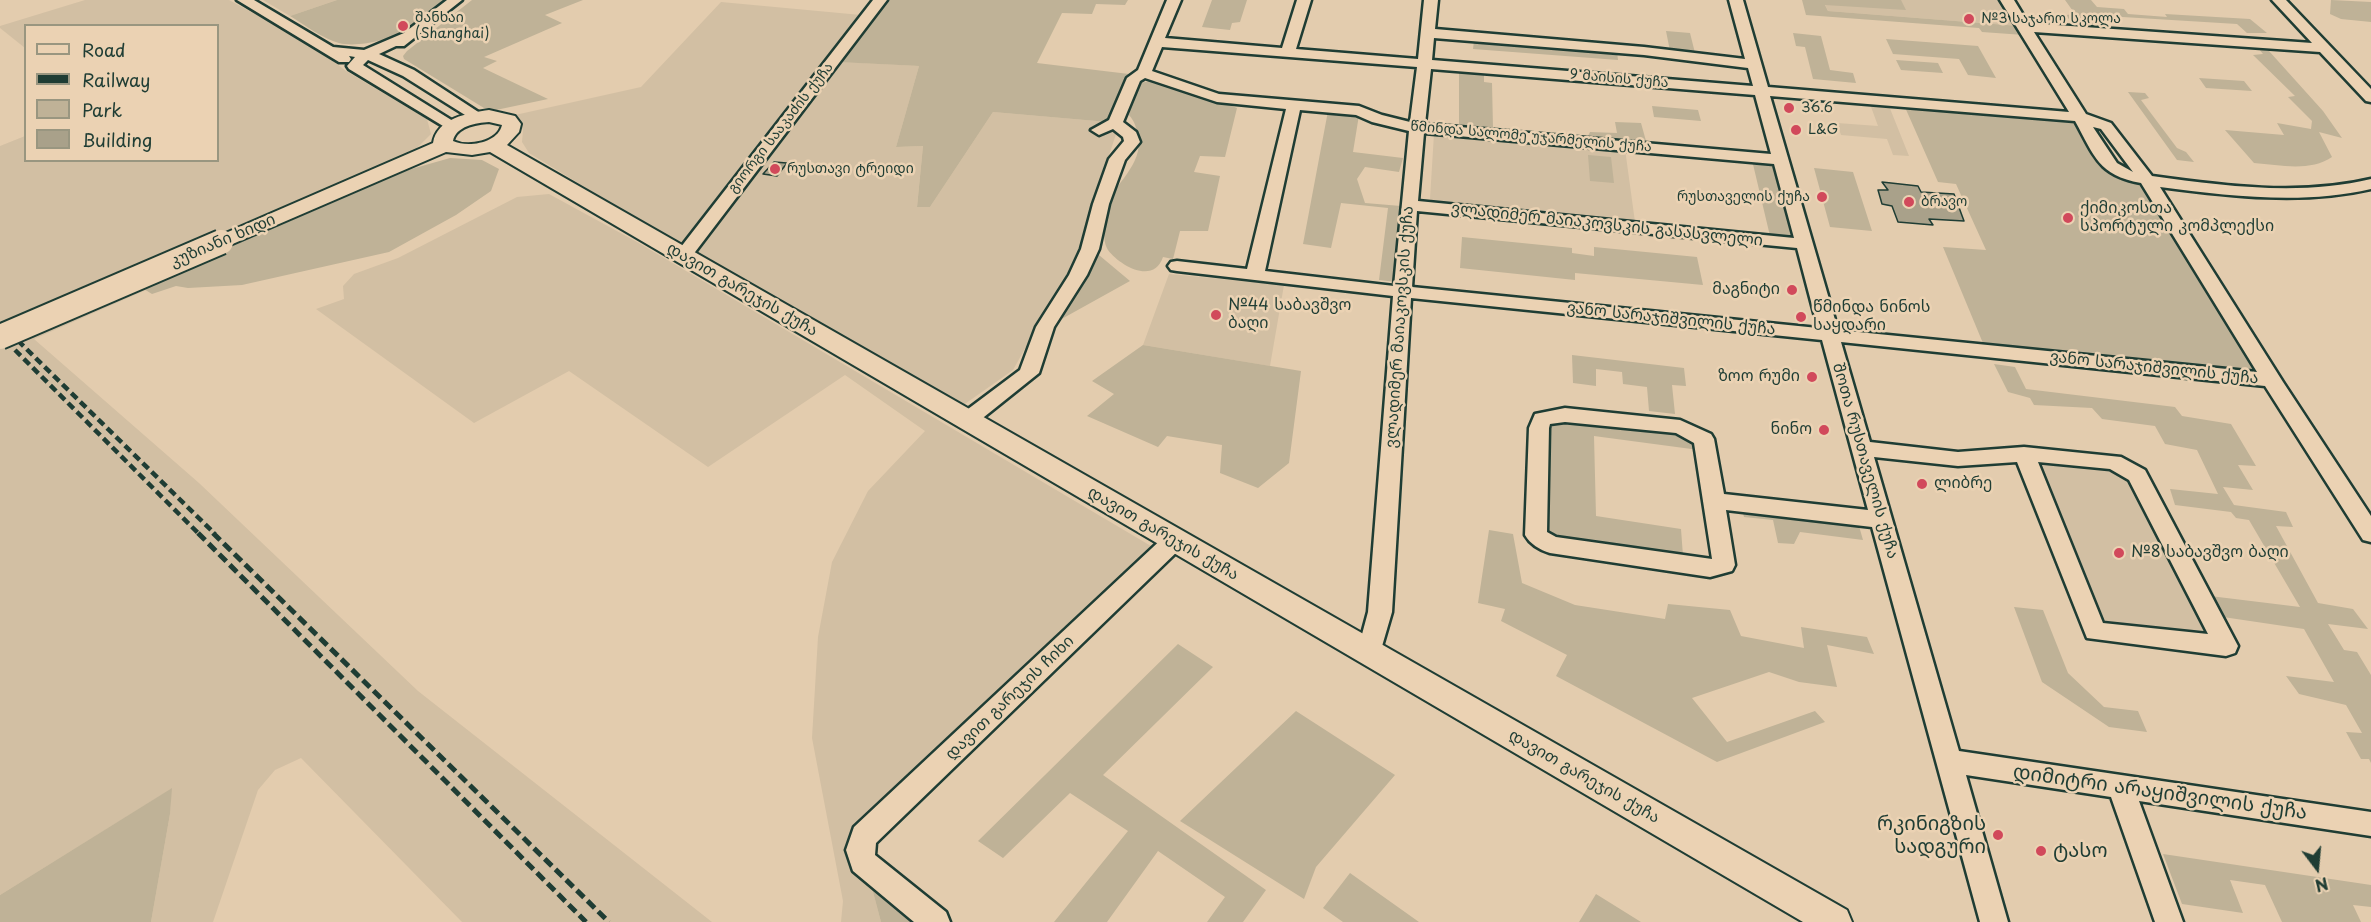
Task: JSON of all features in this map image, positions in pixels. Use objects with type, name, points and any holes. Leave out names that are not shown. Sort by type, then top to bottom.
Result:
[{"type":"main road","points":[[478,117],[499,117],[513,124],[513,130],[508,136],[492,145],[461,150],[446,146],[442,139],[453,126],[478,117]]},
{"type":"main road","name":"დავით გარეჯის ქუჩა","points":[[492,145],[1835,922]]},
{"type":"main road","name":"კუზიანი ხიდი","points":[[0,337],[446,146]]},
{"type":"street","points":[[244,0],[333,51],[357,69],[453,126]]},
{"type":"street","points":[[385,60],[391,51],[455,0]]},
{"type":"street","name":"გიორგი სააკაძის ქუჩა","points":[[683,256],[880,0]]},
{"type":"street","points":[[967,420],[1029,373],[1045,327],[1078,274],[1090,249],[1101,204],[1117,159],[1132,142],[1130,135],[1107,126],[1134,78],[1144,73],[1174,0]]},
{"type":"street","points":[[1288,52],[1304,0]]},
{"type":"street","name":"ვლადიმერ მაიაკოვსკის ქუჩა","points":[[1369,653],[1380,612],[1409,205],[1431,0]]},
{"type":"street","name":"შოთა რუსთაველის ქუჩა","points":[[1736,0],[1994,922]]},
{"type":"street","points":[[2007,0],[2080,117]]},
{"type":"street","points":[[2279,0],[2371,98]]},
{"type":"street","points":[[2024,27],[2324,48]]},
{"type":"street","points":[[1427,33],[1644,51],[1754,64]]},
{"type":"street","points":[[333,51],[380,44],[410,35]]},
{"type":"street","points":[[357,69],[365,55],[410,35]]},
{"type":"street","name":"9 მაისის ქუჩა","points":[[1157,42],[2080,117],[2106,126],[2148,181],[2371,534]]},
{"type":"street","points":[[349,50],[385,60],[478,117]]},
{"type":"street","name":"წმინდა სალომე უჯარმელის ქუჩა","points":[[1144,73],[1217,98],[1359,111],[1377,119],[1417,128],[1781,160]]},
{"type":"street","points":[[1256,274],[1294,105]]},
{"type":"street","points":[[2148,181],[2278,191],[2331,192],[2371,184]]},
{"type":"street","name":"ვლადიმერ მაიაკოვსკის გასასვლელი","points":[[1409,205],[1805,244]]},
{"type":"street","name":"ვანო სარაჯიშვილის ქუჩა","points":[[1177,266],[1403,292],[2273,380]]},
{"type":"street","points":[[1565,415],[1628,421],[1680,427],[1698,434],[1704,439],[1714,501],[1724,565],[1710,568],[1550,545],[1536,535],[1539,428],[1542,419],[1565,415]]},
{"type":"street","points":[[1862,448],[1958,459],[2024,454],[2114,462],[2137,475],[2226,646],[2095,631],[2024,454]]},
{"type":"street","points":[[1714,501],[1882,520]]},
{"type":"street","name":"დავით გარეჯის ჩიხი","points":[[936,922],[863,862],[860,850],[864,836],[1175,540]]},
{"type":"street","name":"დიმიტრი არაყიშვილის ქუჩა","points":[[1949,761],[2371,824]]},
{"type":"street","points":[[2121,787],[2169,922]]},
{"type":"shaded area","points":[[85,0],[229,0],[310,44],[346,71],[427,119],[431,134],[414,151],[126,273],[146,290],[34,339],[199,483],[418,691],[712,922],[462,922],[301,758],[275,770],[258,790],[213,922],[151,922],[170,814],[171,789],[0,895],[0,146],[24,136],[24,162],[219,162],[219,24],[24,24],[24,47],[0,26]]},
{"type":"shaded area","points":[[263,0],[337,0],[290,16]]},
{"type":"shaded area","name":"№3 საჯარო სკოლა","points":[[1823,0],[2002,0],[2019,26],[1828,11]]},
{"type":"shaded area","points":[[721,2],[861,15],[823,61],[919,66],[896,147],[923,146],[917,206],[930,207],[993,112],[1108,122],[1116,134],[1075,259],[1013,370],[962,406],[588,189],[529,153],[522,142],[523,130],[515,115],[641,87]]},
{"type":"shaded area","points":[[1870,104],[1889,106],[1909,156],[1893,155],[1887,139],[1841,135],[1837,123],[1878,126]]},
{"type":"shaded area","points":[[1434,134],[1625,149],[1635,222],[1435,205],[1430,199]]},
{"type":"shaded area","points":[[549,194],[637,242],[1156,549],[857,831],[881,922],[841,922],[843,901],[812,738],[818,637],[832,562],[868,491],[925,431],[845,375],[708,467],[569,371],[474,423],[316,309],[344,299],[343,286],[354,274],[398,258],[517,197]]},
{"type":"shaded area","name":"№44 საბავშვო ბაღი","points":[[1169,274],[1284,285],[1270,366],[1143,345]]},
{"type":"shaded area","name":"№8 საბავშვო ბაღი","points":[[2033,459],[2113,468],[2131,478],[2215,641],[2098,628]]},
{"type":"green space","points":[[337,0],[445,0],[401,33],[356,44],[333,41],[290,16]]},
{"type":"green space","points":[[472,0],[583,0],[545,15],[562,23],[484,57],[497,61],[483,68],[548,99],[496,110],[484,108],[404,59],[403,56],[407,51]]},
{"type":"green space","points":[[886,0],[1128,0],[1125,5],[1096,4],[1092,14],[1062,13],[1037,63],[1129,74],[1108,122],[993,112],[930,207],[917,207],[923,146],[896,147],[919,66],[838,62]]},
{"type":"green space","points":[[1212,0],[1247,0],[1240,22],[1232,23],[1230,30],[1202,27]]},
{"type":"green space","points":[[1802,0],[1901,0],[1906,10],[1825,5],[1828,11],[2019,26],[2024,35],[1982,32],[1979,28],[1806,15]]},
{"type":"green space","points":[[2065,0],[2091,0],[2097,7],[2124,9],[2128,14],[2250,19],[2267,33],[2247,33],[2237,24],[2090,15],[2097,26],[2073,25],[2066,15],[2075,14]]},
{"type":"green space","points":[[2331,0],[2371,2],[2371,22],[2341,19],[2330,14]]},
{"type":"green space","points":[[1666,31],[1690,33],[1695,53],[1670,51]]},
{"type":"green space","points":[[1793,33],[1821,36],[1830,70],[1853,73],[1856,83],[1813,79],[1805,47],[1796,46]]},
{"type":"green space","points":[[1886,39],[1978,46],[1996,78],[1968,75],[1959,59],[1893,54]]},
{"type":"green space","points":[[1474,41],[1617,52],[1618,60],[1473,49]]},
{"type":"green space","points":[[2259,49],[2269,51],[2323,111],[2342,138],[2319,132],[2332,157],[2314,165],[2305,166],[2254,163],[2225,130],[2284,135],[2277,123],[2311,129],[2312,121],[2288,97],[2295,96],[2253,55],[2263,54]]},
{"type":"green space","points":[[1896,60],[1938,63],[1943,73],[1901,70]]},
{"type":"green space","points":[[1459,71],[1484,73],[1484,82],[1492,83],[1493,128],[1459,125]]},
{"type":"green space","points":[[2199,78],[2244,81],[2252,91],[2206,88]]},
{"type":"green space","points":[[1157,79],[1237,108],[1225,157],[1200,156],[1194,172],[1220,176],[1208,231],[1180,231],[1173,259],[1163,257],[1159,265],[1152,270],[1145,271],[1128,267],[1108,250],[1104,239],[1104,216],[1109,200],[1137,156],[1138,136],[1129,115],[1137,84]]},
{"type":"green space","points":[[2128,92],[2145,93],[2149,98],[2141,100],[2177,148],[2186,152],[2194,162],[2177,160]]},
{"type":"green space","name":"ქიმიკოსთა სპორტული კომპლექსი","points":[[1904,105],[2076,122],[2109,169],[2148,188],[2260,374],[1985,348],[1943,247],[1986,250],[1956,184],[1938,182]]},
{"type":"green space","points":[[1652,106],[1698,110],[1701,121],[1654,117]]},
{"type":"green space","points":[[1328,111],[1359,115],[1353,152],[1403,158],[1399,172],[1365,167],[1357,179],[1365,203],[1401,206],[1396,282],[1379,280],[1388,208],[1341,203],[1331,248],[1303,244]]},
{"type":"green space","points":[[1615,122],[1641,123],[1646,141],[1587,138],[1590,132],[1617,133]]},
{"type":"green space","points":[[1588,155],[1611,157],[1614,183],[1590,181]]},
{"type":"green space","points":[[450,158],[482,160],[499,169],[491,191],[456,215],[389,252],[242,285],[188,288],[176,286],[152,294],[139,286],[408,170]]},
{"type":"green space","points":[[1752,160],[1774,162],[1794,239],[1770,236]]},
{"type":"green space","points":[[1814,168],[1853,172],[1872,231],[1830,227]]},
{"type":"green space","points":[[1462,237],[1572,248],[1572,253],[1594,256],[1594,247],[1697,257],[1703,285],[1575,273],[1575,280],[1460,268]]},
{"type":"green space","points":[[1081,240],[1130,281],[1031,336],[1075,259]]},
{"type":"green space","points":[[1143,345],[1301,371],[1289,463],[1258,488],[1220,473],[1222,445],[1167,436],[1158,447],[1087,416],[1114,394],[1092,381]]},
{"type":"green space","points":[[1572,355],[1684,368],[1686,386],[1672,385],[1675,414],[1649,411],[1647,387],[1623,384],[1622,372],[1596,369],[1596,386],[1573,383]]},
{"type":"green space","points":[[1994,364],[2015,367],[2026,389],[2175,407],[2182,416],[2231,424],[2256,466],[2238,465],[2253,490],[2223,487],[2234,505],[2286,512],[2293,527],[2276,526],[2318,603],[2353,609],[2368,629],[2328,624],[2344,650],[2357,652],[2371,675],[2371,763],[2369,759],[2361,759],[2346,732],[2362,733],[2346,705],[2299,694],[2286,676],[2334,682],[2304,629],[2223,617],[2210,596],[2300,607],[2249,520],[2236,518],[2231,512],[2175,505],[2170,489],[2218,494],[2197,450],[2165,444],[2155,426],[2102,419],[2092,408],[2034,405],[2030,398],[2008,392]]},
{"type":"green space","points":[[1560,419],[1689,436],[1699,450],[1594,436],[1596,516],[1681,529],[1683,556],[1548,536],[1549,422]]},
{"type":"green space","points":[[1743,513],[1859,526],[1863,540],[1800,532],[1794,544],[1778,543],[1773,520],[1744,517]]},
{"type":"green space","points":[[1489,530],[1513,534],[1522,583],[1575,605],[1665,619],[1668,604],[1730,610],[1741,636],[1804,648],[1801,627],[1867,637],[1874,654],[1827,645],[1837,687],[1799,682],[1769,672],[1692,698],[1727,742],[1815,711],[1825,722],[1717,762],[1556,676],[1567,655],[1501,621],[1505,609],[1478,603]]},
{"type":"green space","points":[[2014,607],[2043,610],[2068,673],[2104,707],[2138,711],[2147,732],[2109,727],[2042,682]]},
{"type":"green space","points":[[1178,644],[1213,667],[1103,775],[1266,890],[1243,922],[1207,922],[1225,897],[1158,851],[1107,922],[1054,922],[1128,831],[1070,793],[1003,858],[978,841]]},
{"type":"green space","points":[[1296,711],[1395,775],[1316,867],[1304,899],[1180,821]]},
{"type":"green space","points":[[172,788],[170,814],[151,922],[0,922],[0,895]]},
{"type":"green space","points":[[2163,854],[2371,885],[2371,907],[2353,905],[2361,922],[2282,922],[2265,885],[2230,880],[2243,913],[2182,904]]},
{"type":"green space","points":[[868,873],[922,922],[881,922]]},
{"type":"green space","points":[[1350,873],[1419,922],[1343,922],[1323,908]]},
{"type":"green space","points":[[1596,894],[1641,922],[1579,922]]},
{"type":"building","name":"რუსთავი ტრეიდი","points":[[774,162],[787,163],[777,176],[763,174]]},
{"type":"building","points":[[1882,182],[1918,186],[1921,192],[1954,194],[1964,221],[1929,219],[1933,225],[1898,222],[1892,206],[1882,204],[1878,190],[1888,190]]},
{"type":"railway","points":[[0,323],[215,534]]},
{"type":"railway","points":[[15,350],[198,533]]},
{"type":"railway","points":[[198,533],[586,922]]},
{"type":"railway","points":[[213,533],[609,922]]},
{"type":"place","name":"№3 საჯარო სკოლა","points":[[1969,19]]},
{"type":"place","name":"შანხაი (Shanghai)","points":[[403,26]]},
{"type":"place","name":"36.6","points":[[1789,108]]},
{"type":"place","name":"L&G","points":[[1796,130]]},
{"type":"place","name":"რუსთავი ტრეიდი","points":[[775,169]]},
{"type":"place","name":"რუსთაველის ქუჩა","points":[[1822,197]]},
{"type":"place","name":"ბრავო","points":[[1909,202]]},
{"type":"place","name":"ქიმიკოსთა სპორტული კომპლექსი","points":[[2068,218]]},
{"type":"place","name":"მაგნიტი","points":[[1792,290]]},
{"type":"place","name":"№44 საბავშვო ბაღი","points":[[1216,315]]},
{"type":"place","name":"წმინდა ნინოს საყდარი","points":[[1801,317]]},
{"type":"place","name":"ზოო რუმი","points":[[1812,377]]},
{"type":"place","name":"ნინო","points":[[1824,430]]},
{"type":"place","name":"ლიბრე","points":[[1922,484]]},
{"type":"place","name":"№8 საბავშვო ბაღი","points":[[2119,553]]},
{"type":"place","name":"რკინიგზის სადგური","points":[[1998,835]]},
{"type":"place","name":"ტასო","points":[[2041,851]]}]
